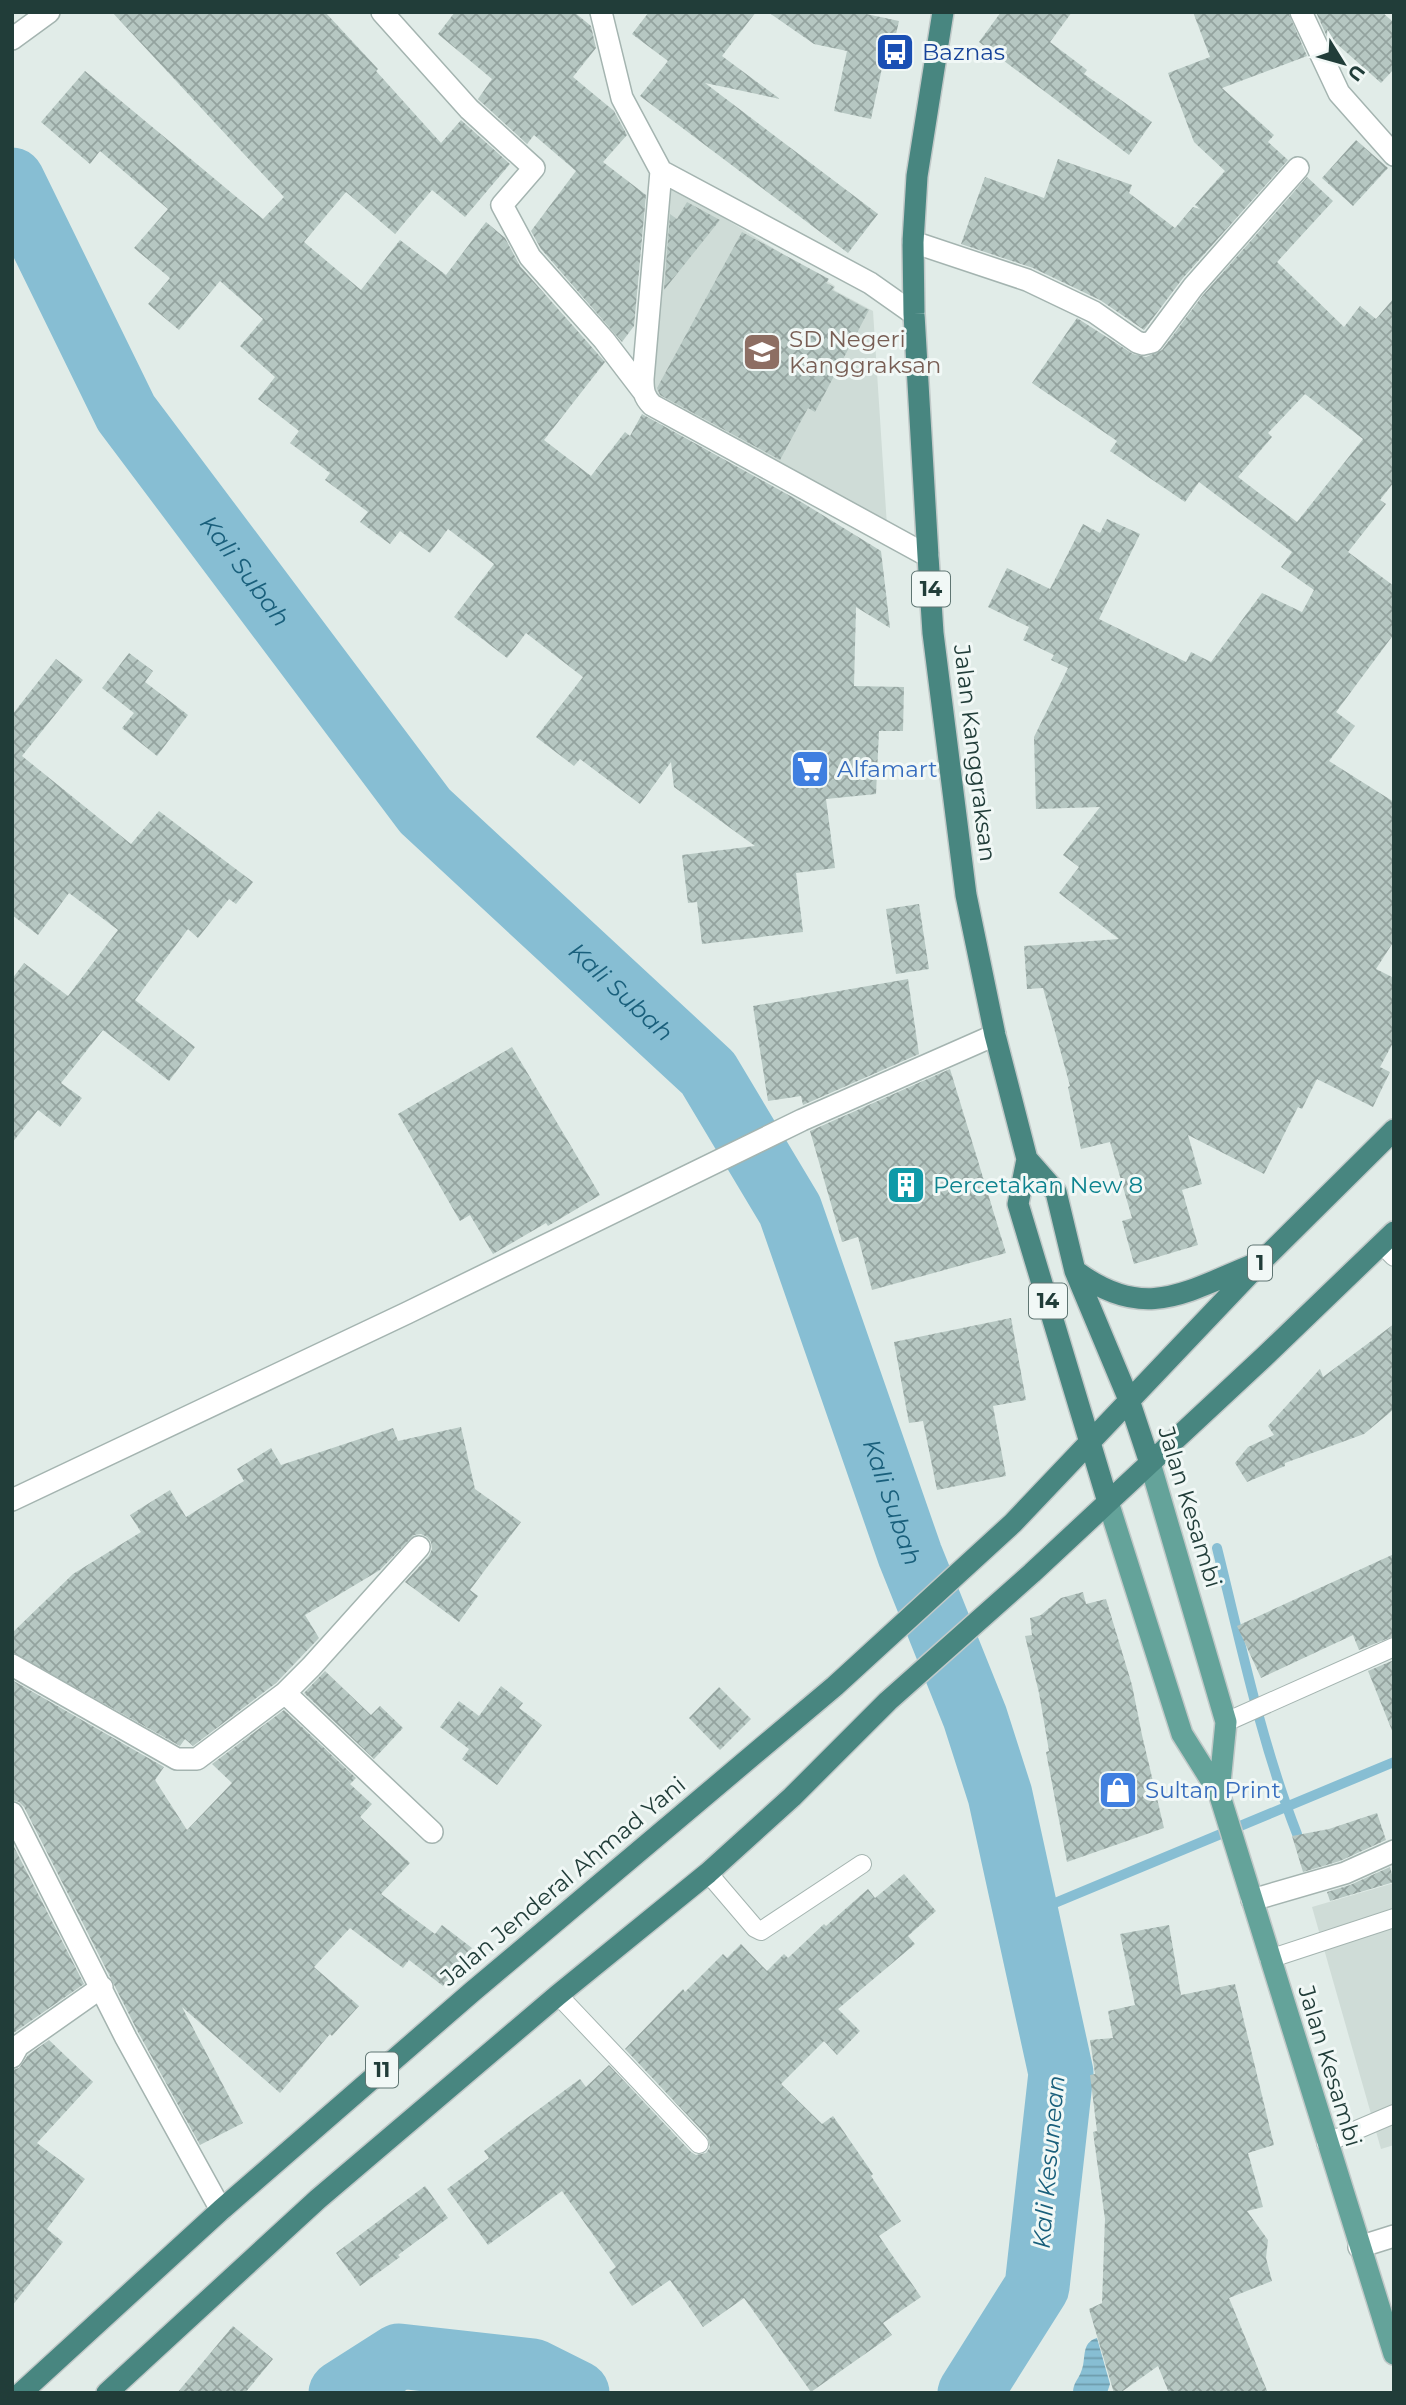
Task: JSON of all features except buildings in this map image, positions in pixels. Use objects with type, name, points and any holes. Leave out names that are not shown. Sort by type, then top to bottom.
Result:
[{"type":"highway","name":"Jalan Kanggraksan","points":[[943,12],[917,176],[914,242],[914,314],[933,633],[966,895],[995,1035],[1027,1159],[1018,1204],[1090,1442]]},
{"type":"highway","name":"1","points":[[1129,1400],[1261,1262],[1394,1130]]},
{"type":"highway","name":"Jalan Kanggraksan","points":[[1027,1159],[1056,1192],[1075,1271],[1129,1400]]},
{"type":"highway","points":[[1108,1502],[1390,1244]]},
{"type":"highway","points":[[1075,1271],[1098,1287],[1122,1296],[1150,1300],[1188,1291],[1261,1262]]},
{"type":"highway","name":"Jalan Jenderal Ahmad Yani","points":[[21,2393],[221,2210],[472,1992],[845,1677],[1013,1522],[1129,1400]]},
{"type":"highway","name":"Jalan Kesambi","points":[[1129,1400],[1150,1463]]},
{"type":"highway","name":"Jalan Kesambi","points":[[1090,1442],[1108,1502]]},
{"type":"highway","name":"11","points":[[107,2393],[318,2199],[558,1995],[708,1872],[792,1797],[888,1701],[1108,1502]]},
{"type":"main road","name":"Jalan Kesambi","points":[[1150,1463],[1226,1722],[1220,1796]]},
{"type":"main road","name":"Jalan Kesambi","points":[[1108,1502],[1182,1734],[1220,1796],[1326,2143],[1394,2354]]},
{"type":"street","points":[[12,39],[49,12]]},
{"type":"street","points":[[382,12],[469,109],[534,168],[502,205],[530,257],[604,340],[652,405],[929,556]]},
{"type":"street","points":[[601,12],[621,98],[661,171],[870,283],[914,314]]},
{"type":"street","points":[[1301,12],[1339,93],[1393,153]]},
{"type":"street","points":[[914,242],[1027,280],[1094,312],[1143,344],[1152,342],[1193,287],[1298,168]]},
{"type":"street","points":[[643,391],[661,171]]},
{"type":"street","points":[[12,1500],[407,1313],[802,1120],[995,1035]]},
{"type":"street","points":[[12,1665],[177,1759],[197,1759],[285,1693],[419,1547]]},
{"type":"street","points":[[285,1693],[432,1832]]},
{"type":"street","points":[[12,1813],[126,2038],[221,2210]]},
{"type":"street","points":[[1249,1892],[1345,1873],[1394,1851]]},
{"type":"street","points":[[12,2057],[18,2046],[102,1987]]},
{"type":"street","points":[[1359,2247],[1394,2236]]},
{"type":"lane","points":[[1226,1722],[1394,1647]]},
{"type":"lane","points":[[708,1872],[755,1928],[761,1931],[862,1864]]},
{"type":"lane","points":[[1269,1959],[1393,1921]]},
{"type":"lane","points":[[558,1995],[699,2144]]},
{"type":"lane","points":[[1326,2143],[1394,2114]]},
{"type":"shaded area","name":"SD Negeri Kanggraksan","points":[[662,184],[693,199],[835,286],[834,290],[873,311],[887,526],[646,392]]},
{"type":"shaded area","points":[[1394,1883],[1394,2145],[1381,2149],[1312,1907]]},
{"type":"water","points":[[1097,2338],[1110,2384],[1107,2393],[1073,2393],[1083,2367],[1086,2348]]},
{"type":"waterway","name":"Kali Subah","points":[[12,180],[126,413],[425,811],[708,1073],[790,1210],[910,1555],[975,1717],[1000,1795],[1061,2073],[1037,2287],[970,2393]]},
{"type":"waterway","points":[[1217,1548],[1262,1728],[1297,1834]]},
{"type":"waterway","points":[[1026,1915],[1394,1762]]},
{"type":"waterway","name":"Kali Kesunean","points":[[341,2393],[399,2356],[533,2371],[577,2393]]},
{"type":"place","name":"Baznas","points":[[895,52]]},
{"type":"place","name":"SD Negeri Kanggraksan","points":[[762,352]]},
{"type":"place","name":"Alfamart","points":[[810,769]]},
{"type":"place","name":"Percetakan New 8","points":[[906,1185]]},
{"type":"place","name":"Sultan Print","points":[[1118,1790]]}]
